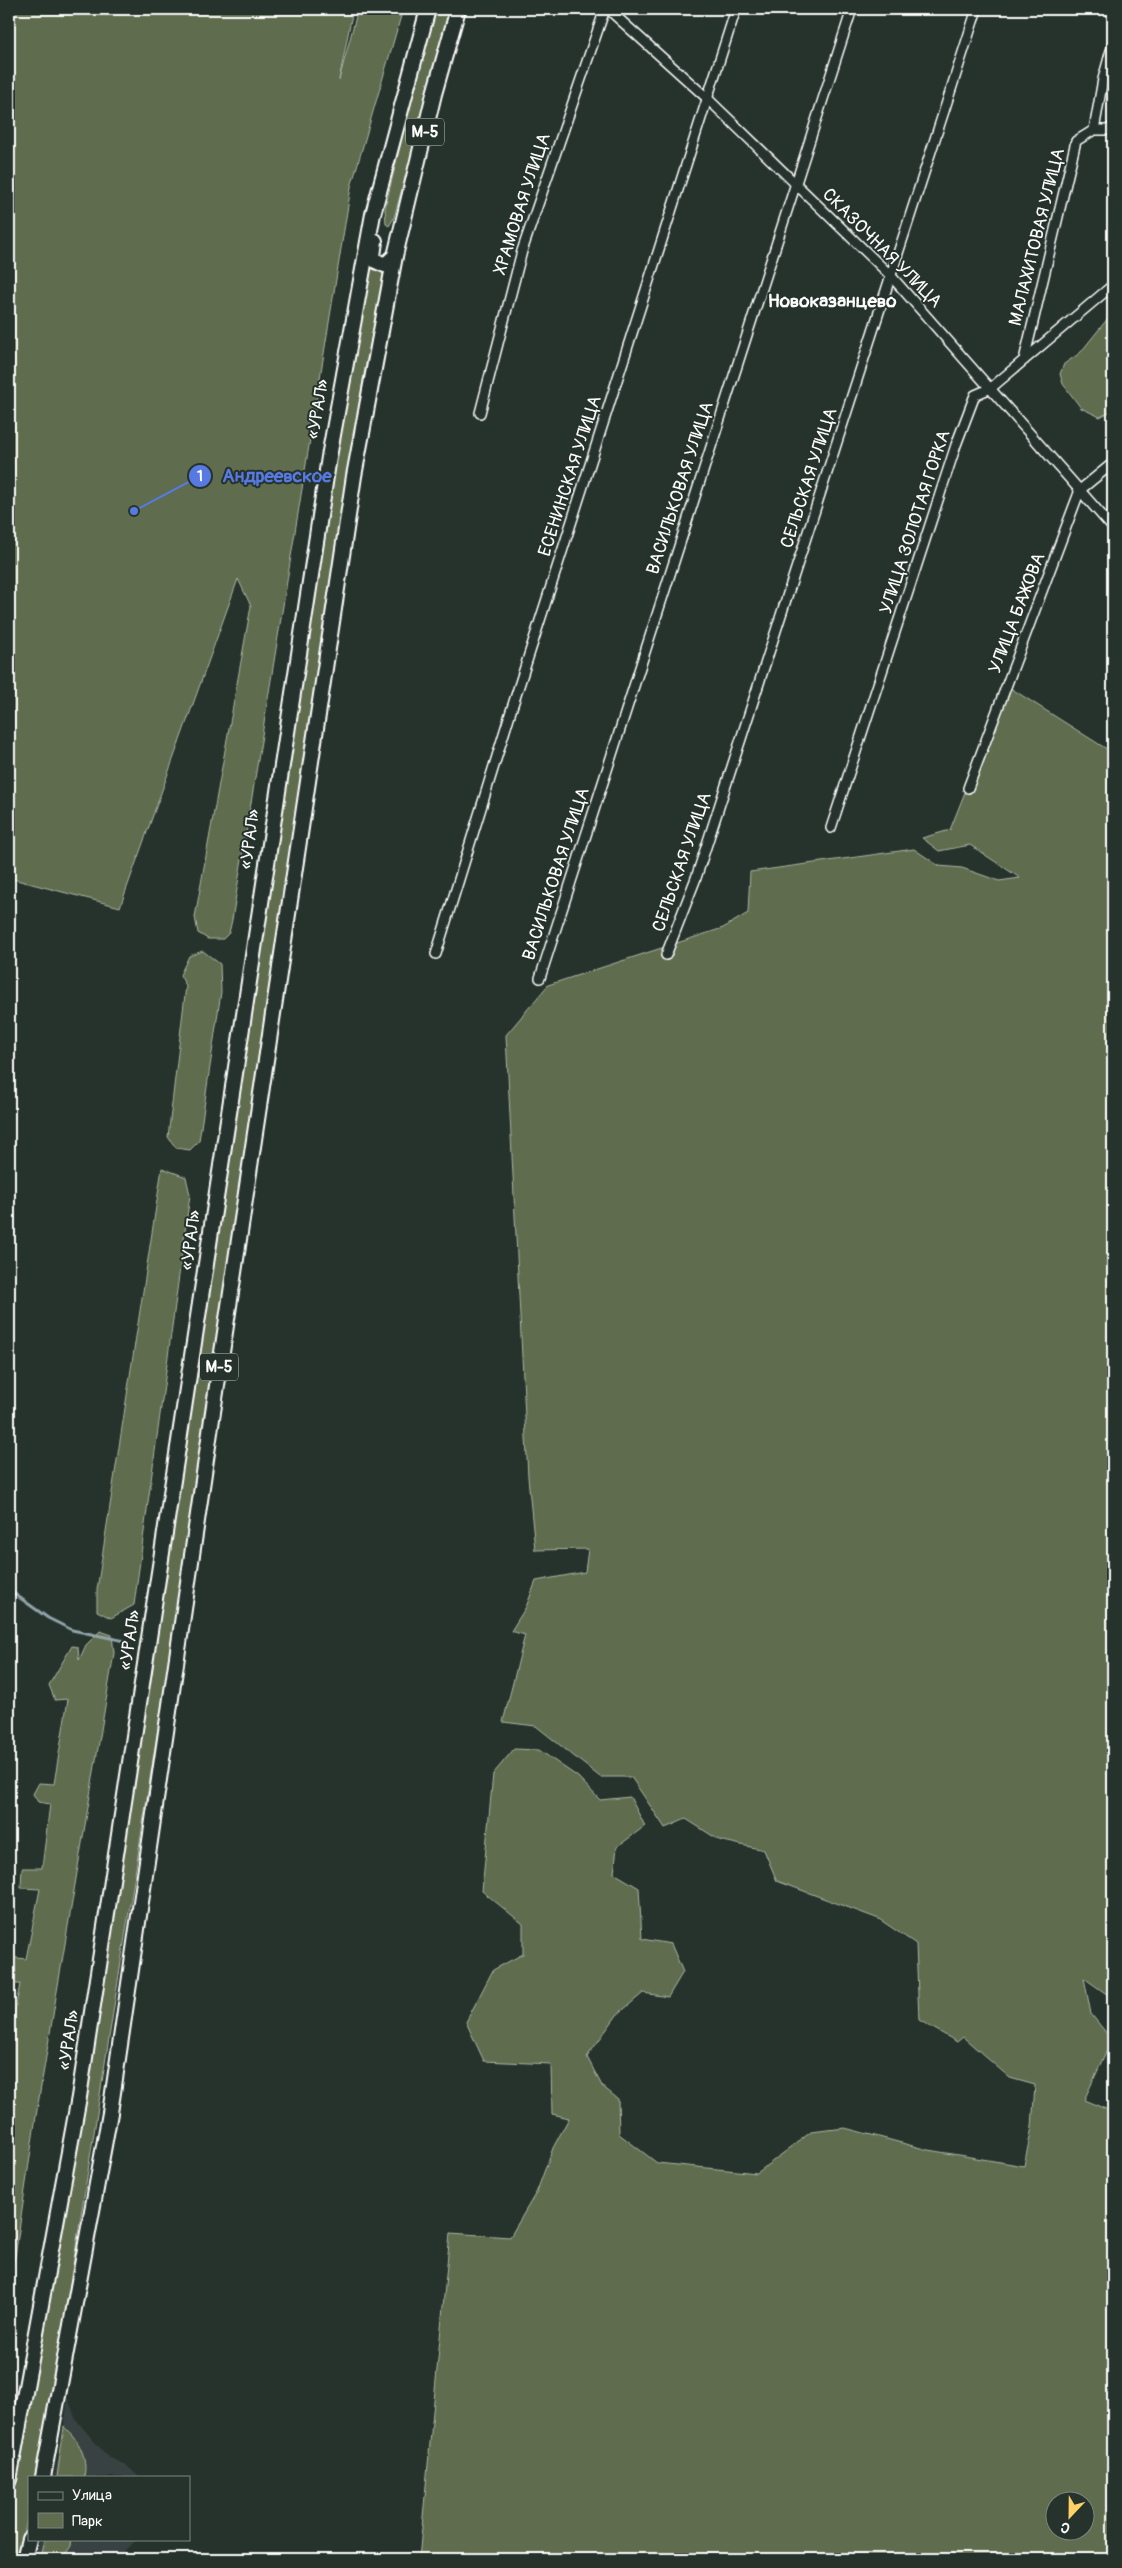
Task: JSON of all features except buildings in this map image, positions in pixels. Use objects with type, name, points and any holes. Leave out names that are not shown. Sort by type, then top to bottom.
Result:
[{"type":"main road","name":"«УРАЛ»","points":[[9,2480],[79,2097],[328,457],[373,214],[428,9]]},
{"type":"main road","name":"М-5","points":[[43,2476],[110,2112],[214,1403],[353,486],[395,256],[434,94],[458,9]]},
{"type":"main road","points":[[389,152],[392,160],[391,169],[373,256],[376,261],[385,265],[395,256]]},
{"type":"main road","points":[[24,2559],[29,2540]]},
{"type":"street","name":"СКАЗОЧНАЯ УЛИЦА","points":[[607,9],[708,98],[891,276],[1113,528]]},
{"type":"street","name":"ХРАМОВАЯ УЛИЦА","points":[[480,413],[522,250],[607,9]]},
{"type":"street","name":"ЕСЕНИНСКАЯ УЛИЦА","points":[[436,954],[510,714],[736,9]]},
{"type":"street","name":"ВАСИЛЬКОВАЯ УЛИЦА","points":[[540,978],[626,705],[852,9]]},
{"type":"street","name":"СЕЛЬСКАЯ УЛИЦА","points":[[666,955],[696,878],[977,9]]},
{"type":"street","points":[[1113,43],[1103,79],[1094,130],[1108,130],[1113,126]]},
{"type":"street","name":"МАЛАХИТОВАЯ УЛИЦА","points":[[1024,360],[1076,142],[1094,130]]},
{"type":"street","name":"УЛИЦА ЗОЛОТАЯ ГОРКА","points":[[831,828],[956,445],[975,395],[991,388],[1113,285]]},
{"type":"street","points":[[1080,490],[1113,463]]},
{"type":"street","name":"УЛИЦА БАЖОВА","points":[[968,788],[1080,490]]},
{"type":"shaded area","points":[[68,2398],[76,2420],[108,2457],[126,2465],[138,2476],[54,2476],[62,2441]]},
{"type":"shaded area","points":[[40,2540],[137,2540],[120,2554],[122,2559],[35,2559]]},
{"type":"green space","points":[[9,9],[353,9],[339,80],[358,9],[403,9],[351,187],[232,920],[229,933],[223,939],[208,939],[198,933],[195,917],[251,606],[238,579],[120,907],[9,878]]},
{"type":"green space","points":[[437,9],[451,9],[394,218],[389,226],[386,224],[385,208],[415,84]]},
{"type":"green space","points":[[373,267],[383,270],[383,281],[364,374],[333,563],[190,1526],[59,2354],[36,2476],[28,2476],[28,2515],[18,2559],[9,2559],[9,2517],[71,2178],[179,1494],[299,681],[367,276]]},
{"type":"green space","points":[[1113,312],[1113,410],[1100,417],[1081,408],[1063,384],[1060,374],[1064,364],[1080,353]]},
{"type":"green space","points":[[1007,686],[1113,753],[1113,1990],[1108,1995],[1084,1978],[1091,2014],[1112,2040],[1084,2100],[1113,2112],[1113,2559],[419,2559],[450,2233],[510,2237],[537,2191],[553,2148],[569,2118],[552,2114],[551,2064],[484,2061],[466,2022],[493,1970],[523,1954],[523,1924],[482,1891],[493,1774],[514,1749],[539,1750],[578,1777],[600,1800],[630,1797],[645,1826],[617,1847],[614,1873],[639,1888],[642,1939],[671,1944],[683,1972],[668,1997],[643,1993],[617,2015],[587,2057],[602,2086],[618,2099],[619,2134],[657,2163],[757,2173],[811,2132],[845,2128],[928,2150],[1024,2166],[1032,2127],[1035,2085],[1010,2078],[963,2037],[957,2042],[919,2020],[916,1944],[879,1919],[777,1881],[764,1850],[719,1840],[686,1819],[665,1828],[631,1777],[600,1777],[536,1726],[503,1722],[525,1635],[511,1631],[526,1607],[536,1581],[585,1572],[588,1549],[535,1550],[528,1477],[506,1035],[548,985],[723,928],[748,913],[750,872],[914,849],[939,866],[962,868],[999,881],[1020,878],[970,845],[939,851],[922,838],[950,830]]},
{"type":"green space","points":[[203,951],[220,964],[221,992],[199,1141],[190,1150],[176,1148],[168,1137],[186,986],[180,975],[189,956]]},
{"type":"green space","points":[[162,1168],[186,1177],[190,1195],[134,1605],[111,1618],[97,1611],[97,1590]]},
{"type":"green space","points":[[100,1631],[112,1635],[114,1653],[36,2116],[15,2257],[9,2283],[9,2043],[20,1984],[9,1984],[9,1957],[26,1959],[40,1889],[21,1888],[22,1868],[42,1868],[50,1804],[38,1802],[33,1794],[39,1783],[54,1784],[68,1699],[55,1700],[49,1685],[72,1646],[78,1647],[79,1660],[86,1645]]},
{"type":"green space","points":[[64,2427],[74,2437],[81,2449],[85,2470],[84,2476],[57,2476]]},
{"type":"green space","points":[[44,2540],[72,2540],[71,2546],[62,2559],[40,2559]]},
{"type":"waterway","points":[[9,1590],[48,1618],[72,1630],[125,1641]]},
{"type":"place","name":"Андреевское","points":[[134,511]]},
{"type":"district","name":"Новоказанцево","points":[[832,301]]}]
